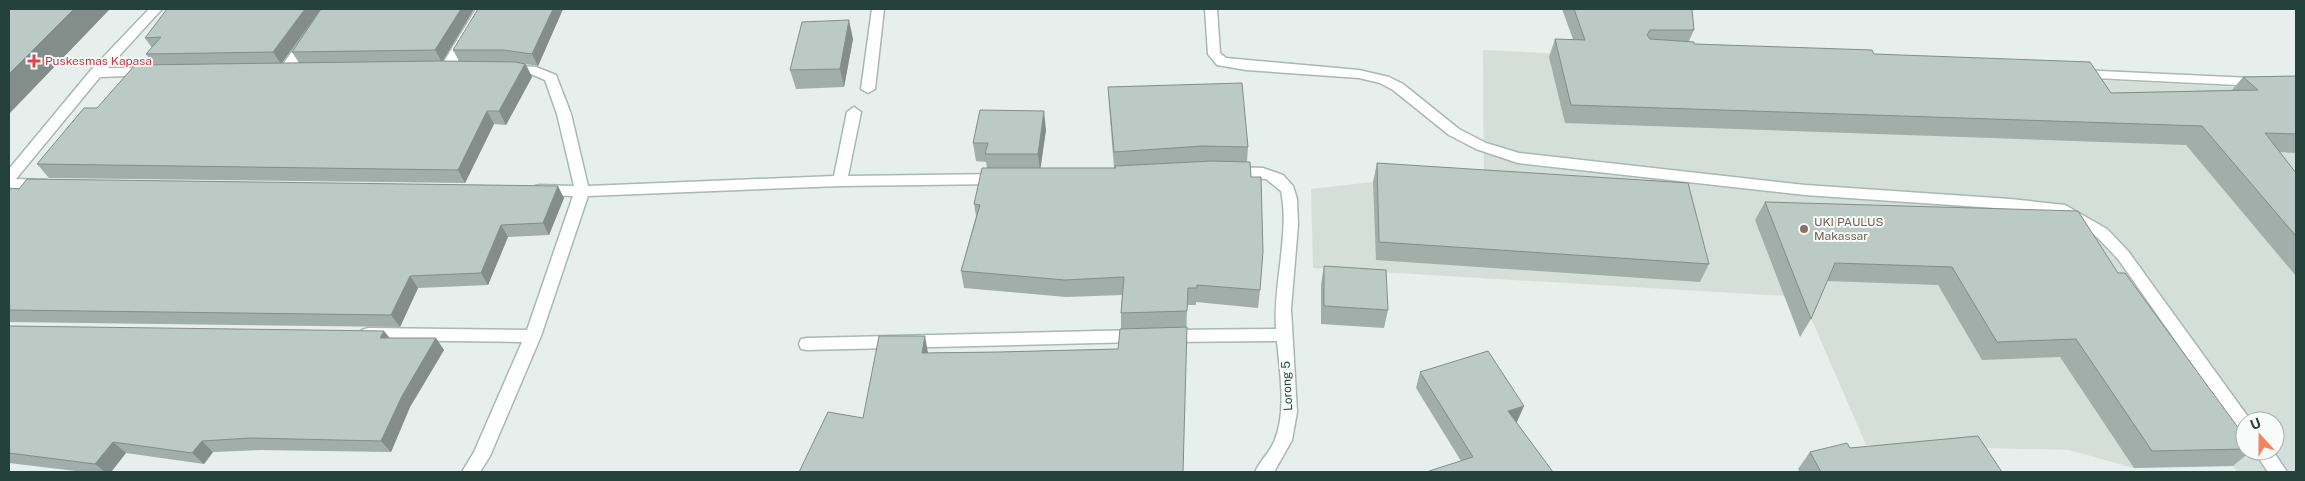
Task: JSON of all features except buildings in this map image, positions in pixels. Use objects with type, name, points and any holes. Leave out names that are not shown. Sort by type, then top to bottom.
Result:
[{"type":"street","points":[[9,178],[96,73],[156,9]]},
{"type":"street","points":[[304,70],[281,70],[328,9]]},
{"type":"street","points":[[466,68],[442,68],[482,9]]},
{"type":"street","points":[[868,89],[878,9]]},
{"type":"street","points":[[1211,9],[1214,54],[1218,60],[1226,65],[1343,73],[1384,80],[1398,88],[1454,132],[1481,146],[1518,158],[1796,190],[2010,204],[2065,210],[2092,225],[2122,255],[2235,412]]},
{"type":"street","points":[[471,472],[480,456],[533,336],[582,191],[564,114],[551,78],[546,74],[528,69],[494,69]]},
{"type":"street","points":[[96,73],[166,72]]},
{"type":"street","points":[[2067,73],[2296,84]]},
{"type":"street","points":[[840,181],[854,112]]},
{"type":"street","name":"Lorong 5","points":[[1219,172],[1266,173],[1279,178],[1288,191],[1290,222],[1282,294],[1289,399],[1288,424],[1282,444],[1264,472]]},
{"type":"street","points":[[522,190],[582,191],[840,181],[1014,179]]},
{"type":"street","points":[[9,184],[58,184]]},
{"type":"street","points":[[355,334],[533,336]]},
{"type":"street","points":[[807,344],[1143,336],[1284,335]]},
{"type":"street","points":[[2270,461],[2278,472]]},
{"type":"shaded area","name":"UKI PAULUS Makassar","points":[[1483,50],[2296,90],[2296,472],[2237,472],[2233,466],[2134,468],[2069,450],[1866,445],[1802,297],[1313,268],[1311,189],[1373,182],[1484,189]]},
{"type":"place","name":"Puskesmas Kapasa","points":[[34,61]]},
{"type":"place","name":"UKI PAULUS Makassar","points":[[1804,229]]}]
